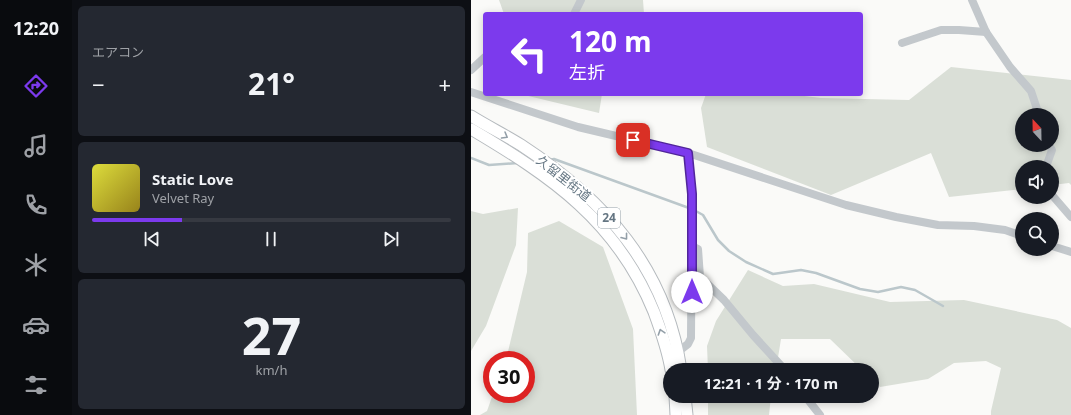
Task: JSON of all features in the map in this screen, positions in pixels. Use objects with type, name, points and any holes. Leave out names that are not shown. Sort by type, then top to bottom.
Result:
[{"type":"main road","name":"久留里街道","points":[[471,116],[521,145],[586,194],[606,214],[627,239],[644,265],[657,290],[669,315],[679,352],[680,363]]},
{"type":"main road","name":"久留里街道","points":[[471,128],[549,178],[598,222],[618,246],[647,296],[669,356],[670,363]]},
{"type":"main road","points":[[675,403],[676,415]]},
{"type":"main road","points":[[686,403],[687,415]]},
{"type":"street","points":[[575,12],[581,0]]},
{"type":"street","points":[[972,0],[986,32],[1010,67],[1031,91],[1037,108]]},
{"type":"street","points":[[902,43],[941,30],[986,32]]},
{"type":"street","points":[[471,70],[483,59]]},
{"type":"street","points":[[471,92],[483,96]]},
{"type":"street","points":[[483,96],[577,127],[688,153],[846,205],[938,225],[974,226],[1005,230],[1015,234]]},
{"type":"street","points":[[679,352],[688,344],[691,338],[692,194],[688,153]]},
{"type":"street","points":[[1059,203],[1071,217]]},
{"type":"street","points":[[692,246],[698,249],[700,277],[724,300],[779,363]]},
{"type":"street","points":[[1059,248],[1071,252]]},
{"type":"street","points":[[811,403],[820,415]]},
{"type":"shaded area","points":[[499,0],[643,0],[644,12],[503,12]]},
{"type":"shaded area","points":[[951,67],[1071,80],[1071,185],[1069,183],[1059,184],[1059,160],[1015,160],[1015,190],[949,197],[931,153],[831,195],[707,147],[701,108],[705,96],[804,96],[821,98],[909,100]]},
{"type":"shaded area","points":[[528,96],[602,96],[599,113]]},
{"type":"shaded area","points":[[518,208],[516,245],[486,326],[471,351],[471,211],[483,214]]},
{"type":"shaded area","points":[[559,221],[603,247],[633,329],[637,415],[480,415],[487,411],[490,403],[535,403],[535,351],[508,351],[527,272],[528,233]]},
{"type":"shaded area","points":[[748,270],[783,286],[814,284],[890,302],[964,300],[1057,320],[1071,328],[1071,415],[991,415],[1001,368],[986,361],[954,363],[928,379],[880,387],[879,363],[855,363],[830,339],[781,339],[777,363],[708,363],[707,346],[716,321]]},
{"type":"shaded area","points":[[708,403],[770,403],[769,415],[708,415]]},
{"type":"waterway","points":[[471,158],[489,165],[518,163]]},
{"type":"waterway","points":[[549,160],[554,159],[689,208]]},
{"type":"waterway","points":[[694,210],[703,215],[718,240],[729,251],[746,262],[773,274],[801,270],[816,273],[860,289],[878,292],[901,287],[915,290],[943,306]]},
{"type":"route","points":[[633,140],[688,153],[692,194],[692,292]]}]
